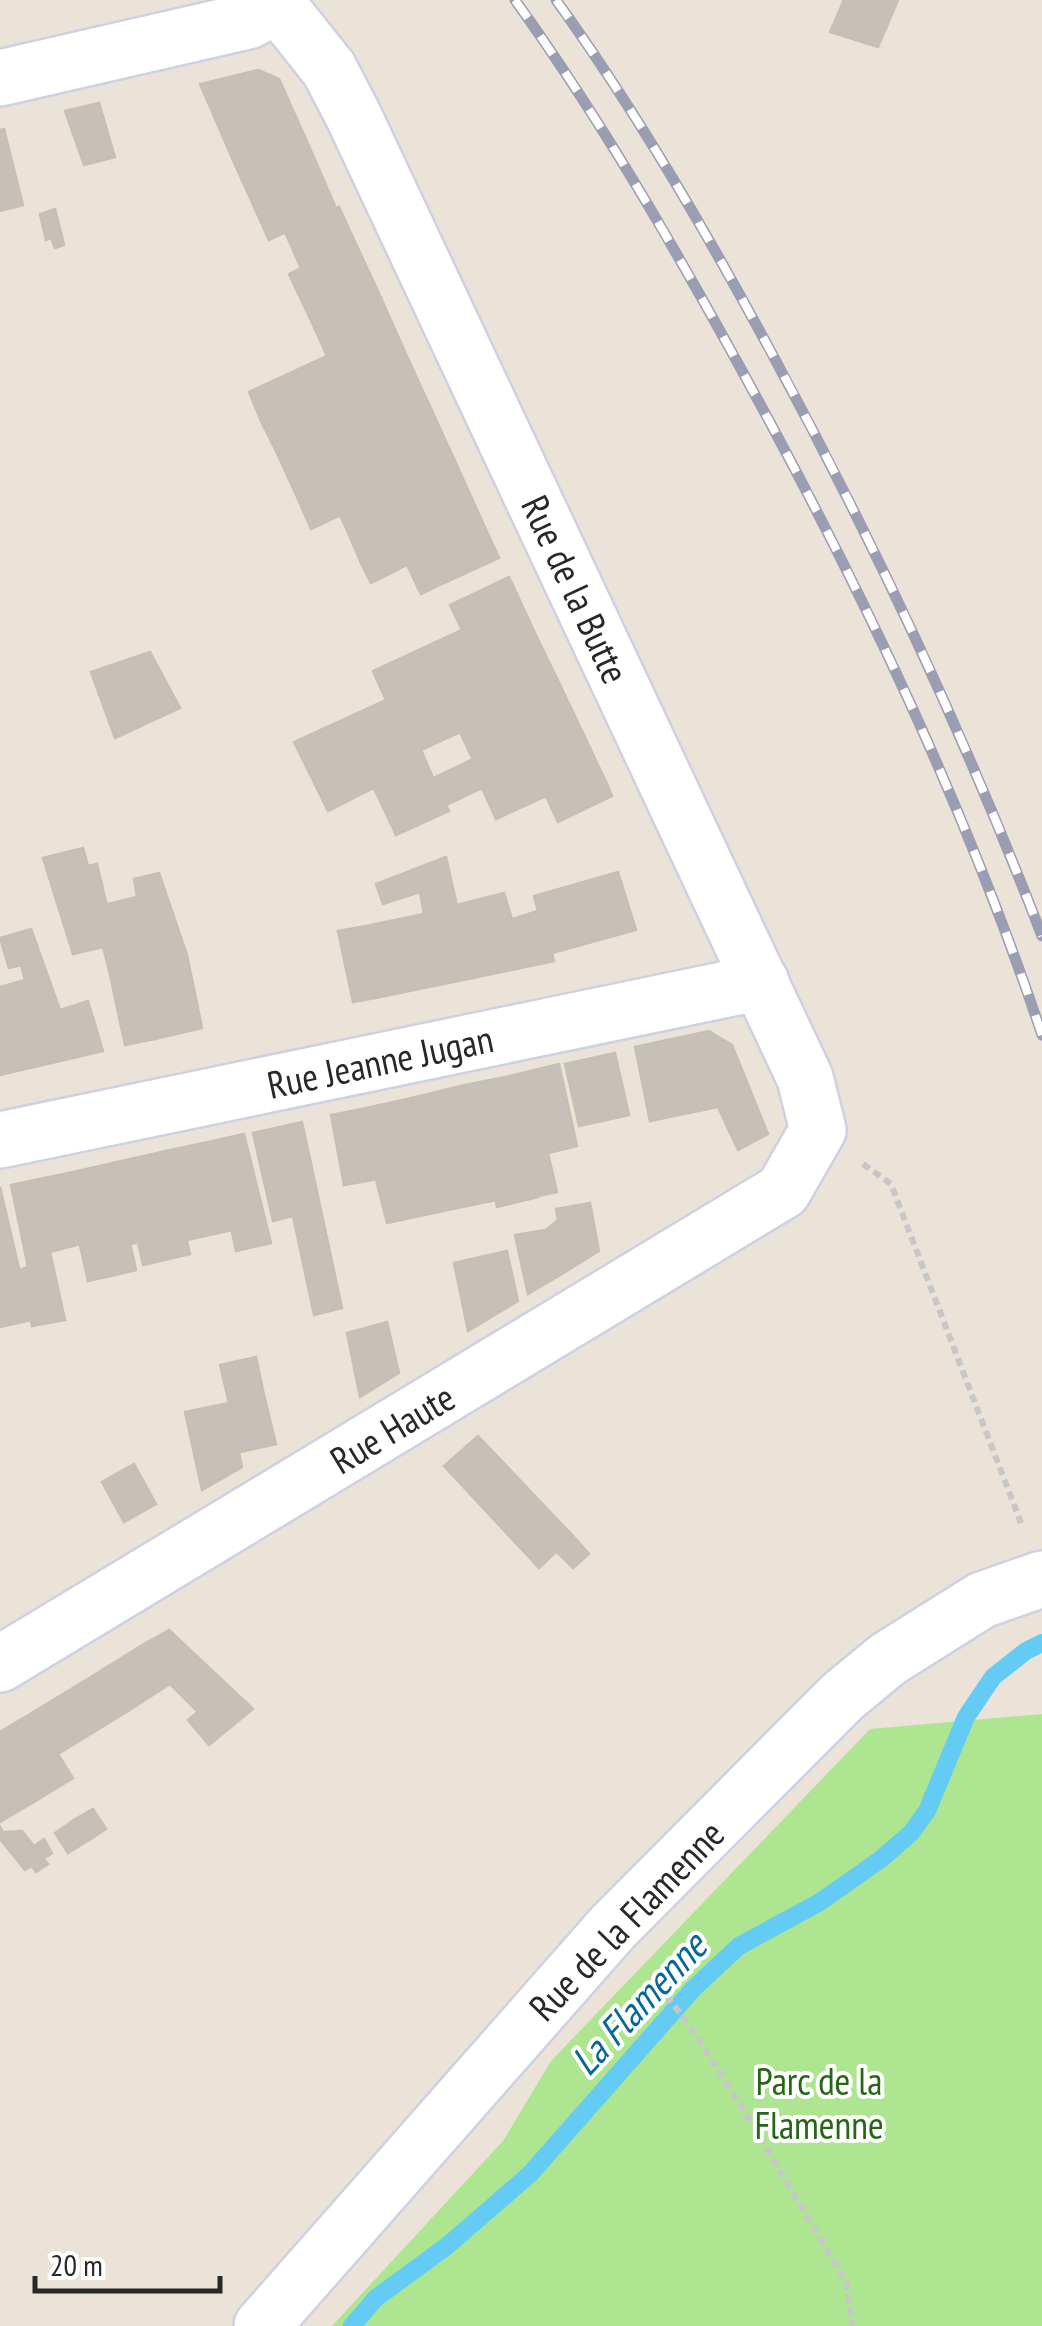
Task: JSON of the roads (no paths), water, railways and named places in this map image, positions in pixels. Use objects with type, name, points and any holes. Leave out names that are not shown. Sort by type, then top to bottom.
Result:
[{"type":"street","points":[[0,78],[248,21],[276,3]]},
{"type":"street","name":"Rue de la Butte","points":[[276,3],[328,69],[353,115],[805,1078],[818,1130],[783,1192]]},
{"type":"street","name":"Rue Jeanne Jugan","points":[[0,1140],[761,982]]},
{"type":"street","name":"Rue Haute","points":[[0,1664],[783,1192]]},
{"type":"street","name":"Rue de la Flamenne","points":[[262,2326],[613,1927],[842,1697],[888,1659],[982,1600],[1042,1578]]},
{"type":"waterway","name":"La Flamenne","points":[[352,2326],[376,2298],[447,2246],[530,2174],[693,1989],[739,1946],[820,1902],[911,1833],[927,1811],[966,1717],[993,1677],[1042,1643]]},
{"type":"railway","points":[[515,0],[578,92],[665,235],[831,539],[946,783],[1042,1035]]},
{"type":"railway","points":[[556,0],[669,172],[808,421],[949,712],[1042,936]]},
{"type":"park label","name":"Parc de la Flamenne","points":[[819,2102]]}]
